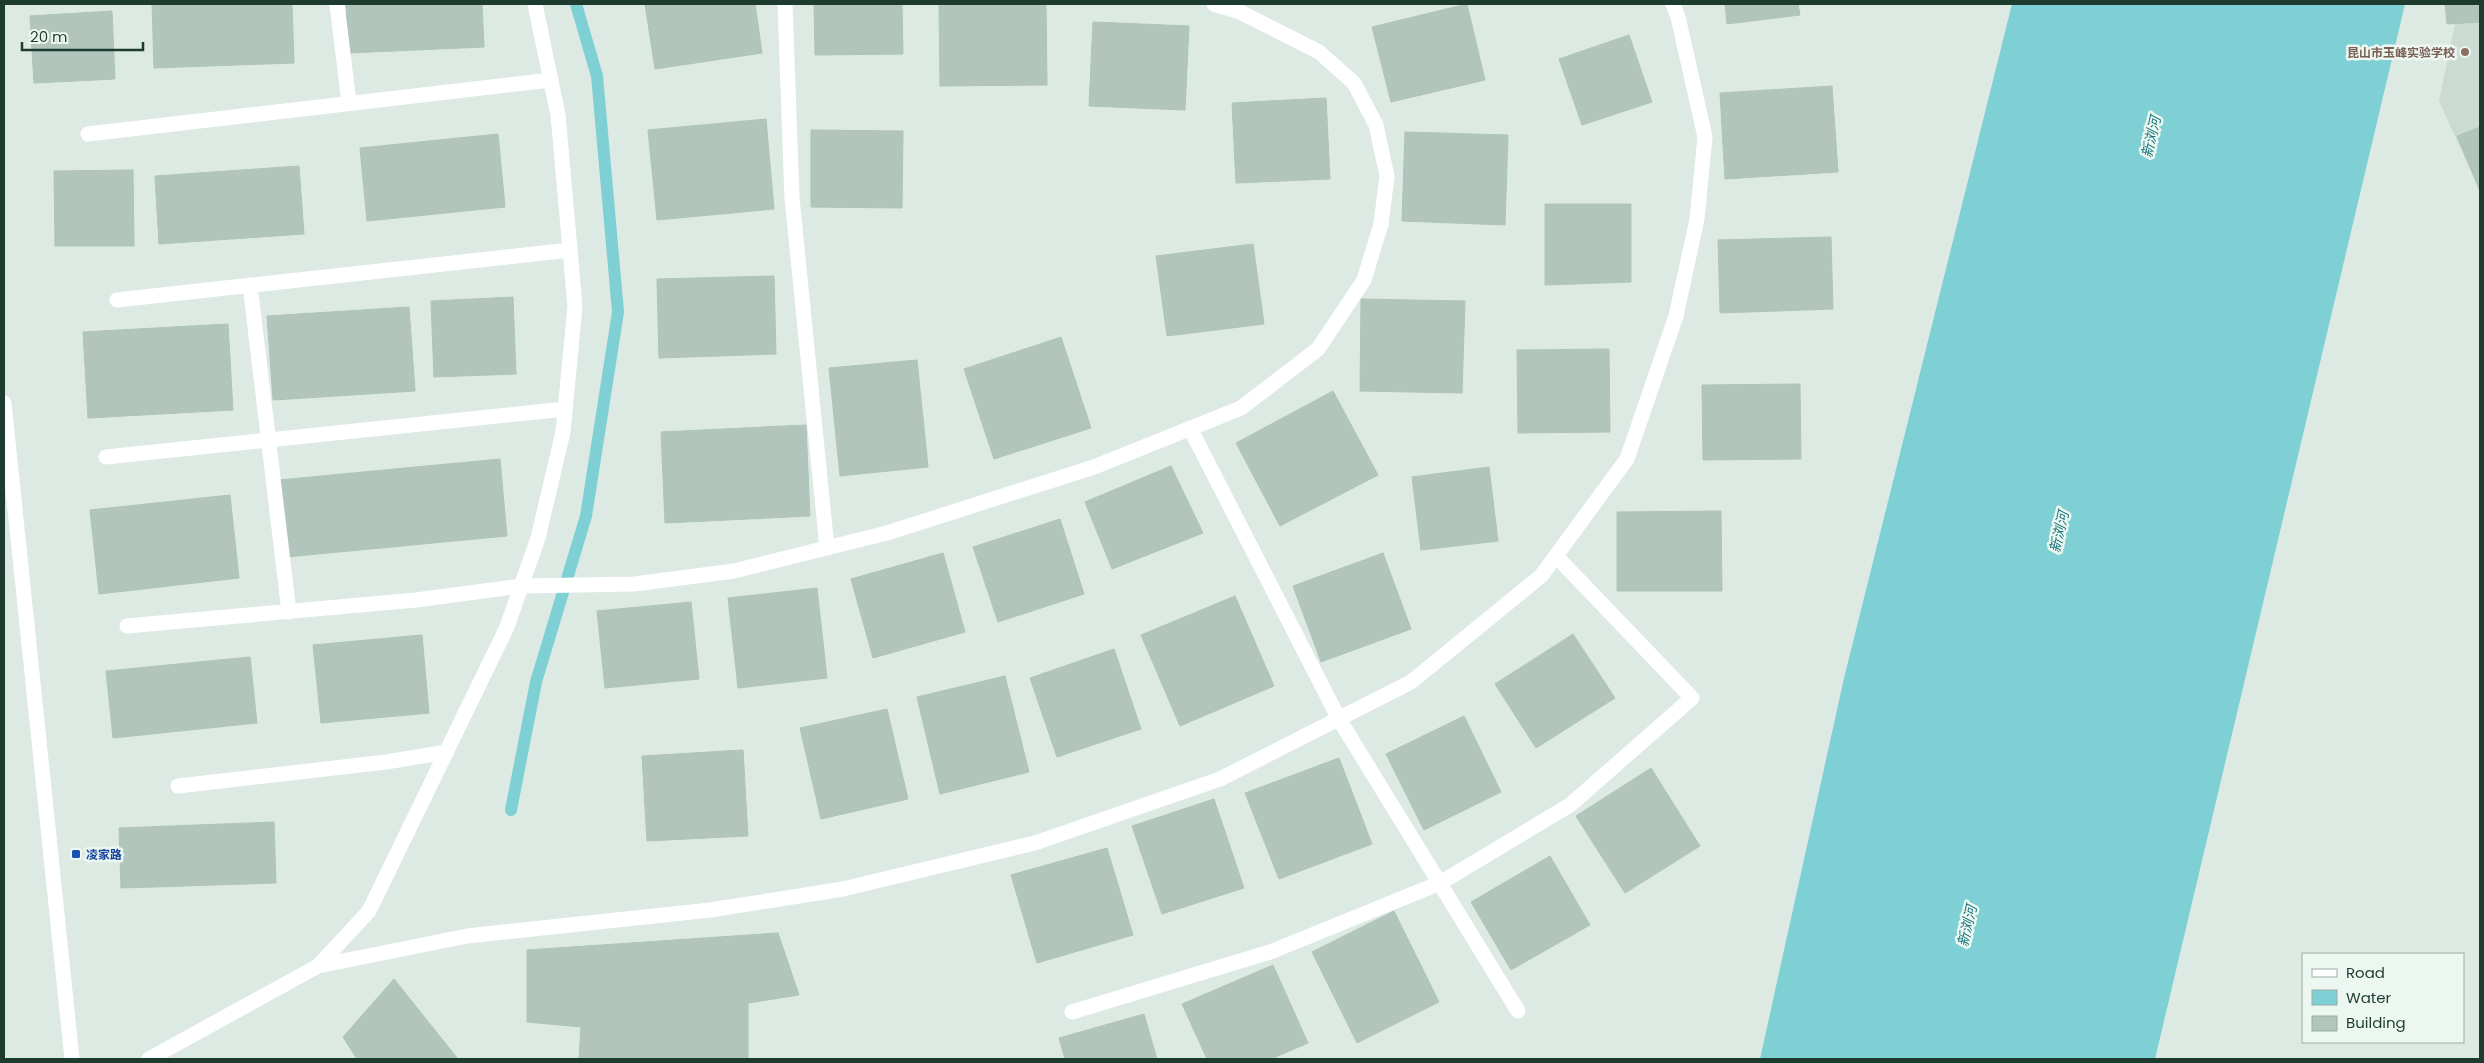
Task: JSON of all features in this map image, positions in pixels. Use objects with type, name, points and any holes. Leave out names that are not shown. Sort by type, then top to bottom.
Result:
[{"type":"street","points":[[337,4],[349,103]]},
{"type":"street","points":[[318,966],[369,911],[507,627],[538,538],[563,432],[575,306],[558,115],[535,4]]},
{"type":"street","points":[[785,4],[792,198],[827,548]]},
{"type":"street","points":[[127,626],[416,600],[521,586],[634,584],[734,571],[887,533],[1094,467],[1241,408],[1318,349],[1364,280],[1381,224],[1387,176],[1376,125],[1354,83],[1319,52],[1240,12],[1214,4]]},
{"type":"street","points":[[149,1059],[318,966],[466,936],[710,910],[843,889],[1025,845],[1220,779],[1412,682],[1541,576],[1626,459],[1676,316],[1698,219],[1705,137],[1678,17],[1672,4]]},
{"type":"street","points":[[88,134],[551,80]]},
{"type":"street","points":[[116,300],[570,250]]},
{"type":"street","points":[[250,285],[289,612]]},
{"type":"street","points":[[4,403],[72,1059]]},
{"type":"street","points":[[106,457],[565,409]]},
{"type":"street","points":[[1190,428],[1339,719],[1518,1011]]},
{"type":"street","points":[[1072,1012],[1270,952],[1440,883],[1570,805],[1692,698],[1556,556]]},
{"type":"street","points":[[178,786],[386,762],[447,752]]},
{"type":"shaded area","name":"昆山市玉峰实验学校","points":[[2459,4],[2480,4],[2480,191],[2439,101]]},
{"type":"water","name":"新浏河","points":[[2012,4],[2405,4],[2155,1059],[1760,1059],[1844,678]]},
{"type":"building","points":[[152,4],[292,4],[294,63],[154,68]]},
{"type":"building","points":[[346,4],[482,4],[484,47],[348,53]]},
{"type":"building","points":[[645,4],[755,4],[762,53],[655,69]]},
{"type":"building","points":[[814,4],[902,4],[903,54],[815,55]]},
{"type":"building","points":[[939,4],[1046,4],[1047,85],[940,86]]},
{"type":"building","points":[[1467,4],[1485,80],[1391,102],[1372,27]]},
{"type":"building","points":[[1725,4],[1798,4],[1800,15],[1727,24]]},
{"type":"building","points":[[2445,4],[2480,4],[2480,22],[2447,24]]},
{"type":"building","points":[[112,11],[115,79],[34,83],[30,16]]},
{"type":"building","points":[[1093,22],[1189,26],[1185,110],[1089,106]]},
{"type":"building","points":[[1629,35],[1652,102],[1582,125],[1559,59]]},
{"type":"building","points":[[1832,86],[1838,172],[1725,179],[1720,93]]},
{"type":"building","points":[[1326,98],[1330,179],[1236,183],[1232,103]]},
{"type":"building","points":[[766,119],[774,209],[657,220],[648,130]]},
{"type":"building","points":[[2480,127],[2480,191],[2457,136]]},
{"type":"building","points":[[811,130],[903,131],[902,208],[811,207]]},
{"type":"building","points":[[1405,132],[1508,135],[1505,225],[1402,221]]},
{"type":"building","points":[[498,134],[505,207],[367,221],[360,148]]},
{"type":"building","points":[[299,166],[304,234],[159,244],[155,176]]},
{"type":"building","points":[[133,170],[134,246],[55,246],[54,171]]},
{"type":"building","points":[[1545,204],[1631,204],[1631,282],[1545,285]]},
{"type":"building","points":[[1831,237],[1833,309],[1720,313],[1718,240]]},
{"type":"building","points":[[1253,244],[1264,324],[1167,336],[1156,256]]},
{"type":"building","points":[[774,276],[776,354],[659,358],[657,279]]},
{"type":"building","points":[[513,297],[516,374],[434,377],[431,301]]},
{"type":"building","points":[[1361,299],[1465,301],[1462,393],[1360,391]]},
{"type":"building","points":[[409,307],[415,391],[273,400],[267,316]]},
{"type":"building","points":[[228,324],[233,410],[88,418],[83,332]]},
{"type":"building","points":[[1061,337],[1091,428],[994,459],[964,369]]},
{"type":"building","points":[[1609,349],[1610,432],[1518,433],[1517,350]]},
{"type":"building","points":[[917,360],[928,467],[840,476],[829,368]]},
{"type":"building","points":[[1800,384],[1801,459],[1703,460],[1702,385]]},
{"type":"building","points":[[1333,391],[1378,475],[1280,526],[1236,443]]},
{"type":"building","points":[[806,425],[810,516],[665,523],[661,432]]},
{"type":"building","points":[[500,459],[507,536],[286,557],[279,480]]},
{"type":"building","points":[[1171,466],[1203,533],[1112,569],[1085,502]]},
{"type":"building","points":[[1489,467],[1498,541],[1421,550],[1412,477]]},
{"type":"building","points":[[230,495],[239,578],[99,594],[90,510]]},
{"type":"building","points":[[1721,511],[1722,591],[1617,591],[1617,512]]},
{"type":"building","points":[[1060,519],[1084,594],[998,622],[973,547]]},
{"type":"building","points":[[943,553],[965,632],[873,658],[851,579]]},
{"type":"building","points":[[1383,553],[1411,629],[1321,662],[1293,586]]},
{"type":"building","points":[[817,588],[827,678],[738,688],[728,598]]},
{"type":"building","points":[[1235,596],[1274,686],[1180,726],[1141,635]]},
{"type":"building","points":[[691,602],[699,679],[605,688],[597,611]]},
{"type":"building","points":[[1573,634],[1615,698],[1536,748],[1495,684]]},
{"type":"building","points":[[422,635],[429,713],[321,723],[313,645]]},
{"type":"building","points":[[1114,649],[1141,729],[1057,757],[1030,678]]},
{"type":"building","points":[[250,657],[257,723],[113,738],[106,671]]},
{"type":"building","points":[[1005,676],[1029,772],[940,794],[917,697]]},
{"type":"building","points":[[887,709],[908,799],[821,819],[800,728]]},
{"type":"building","points":[[1464,716],[1501,792],[1424,830],[1386,754]]},
{"type":"building","points":[[743,750],[748,836],[647,841],[642,756]]},
{"type":"building","points":[[1339,758],[1372,844],[1279,879],[1245,793]]},
{"type":"building","points":[[1651,768],[1700,846],[1625,893],[1576,816]]},
{"type":"building","points":[[1214,799],[1244,888],[1162,914],[1132,826]]},
{"type":"building","points":[[274,822],[276,883],[121,888],[119,828]]},
{"type":"building","points":[[1107,848],[1133,935],[1037,963],[1011,875]]},
{"type":"building","points":[[1550,856],[1590,925],[1511,970],[1471,902]]},
{"type":"building","points":[[1394,911],[1439,1002],[1357,1043],[1312,952]]},
{"type":"building","points":[[778,933],[799,995],[748,1003],[748,1059],[579,1059],[581,1027],[527,1022],[527,950]]},
{"type":"building","points":[[1273,965],[1308,1043],[1271,1059],[1207,1059],[1182,1004]]},
{"type":"building","points":[[394,979],[458,1059],[357,1059],[343,1037]]},
{"type":"building","points":[[1144,1014],[1157,1059],[1065,1059],[1059,1038]]},
{"type":"waterway","points":[[511,810],[536,682],[586,516],[618,312],[597,76],[576,4]]},
{"type":"place","name":"昆山市玉峰实验学校","points":[[2465,52]]},
{"type":"place","name":"凌家路","points":[[76,854]]}]
